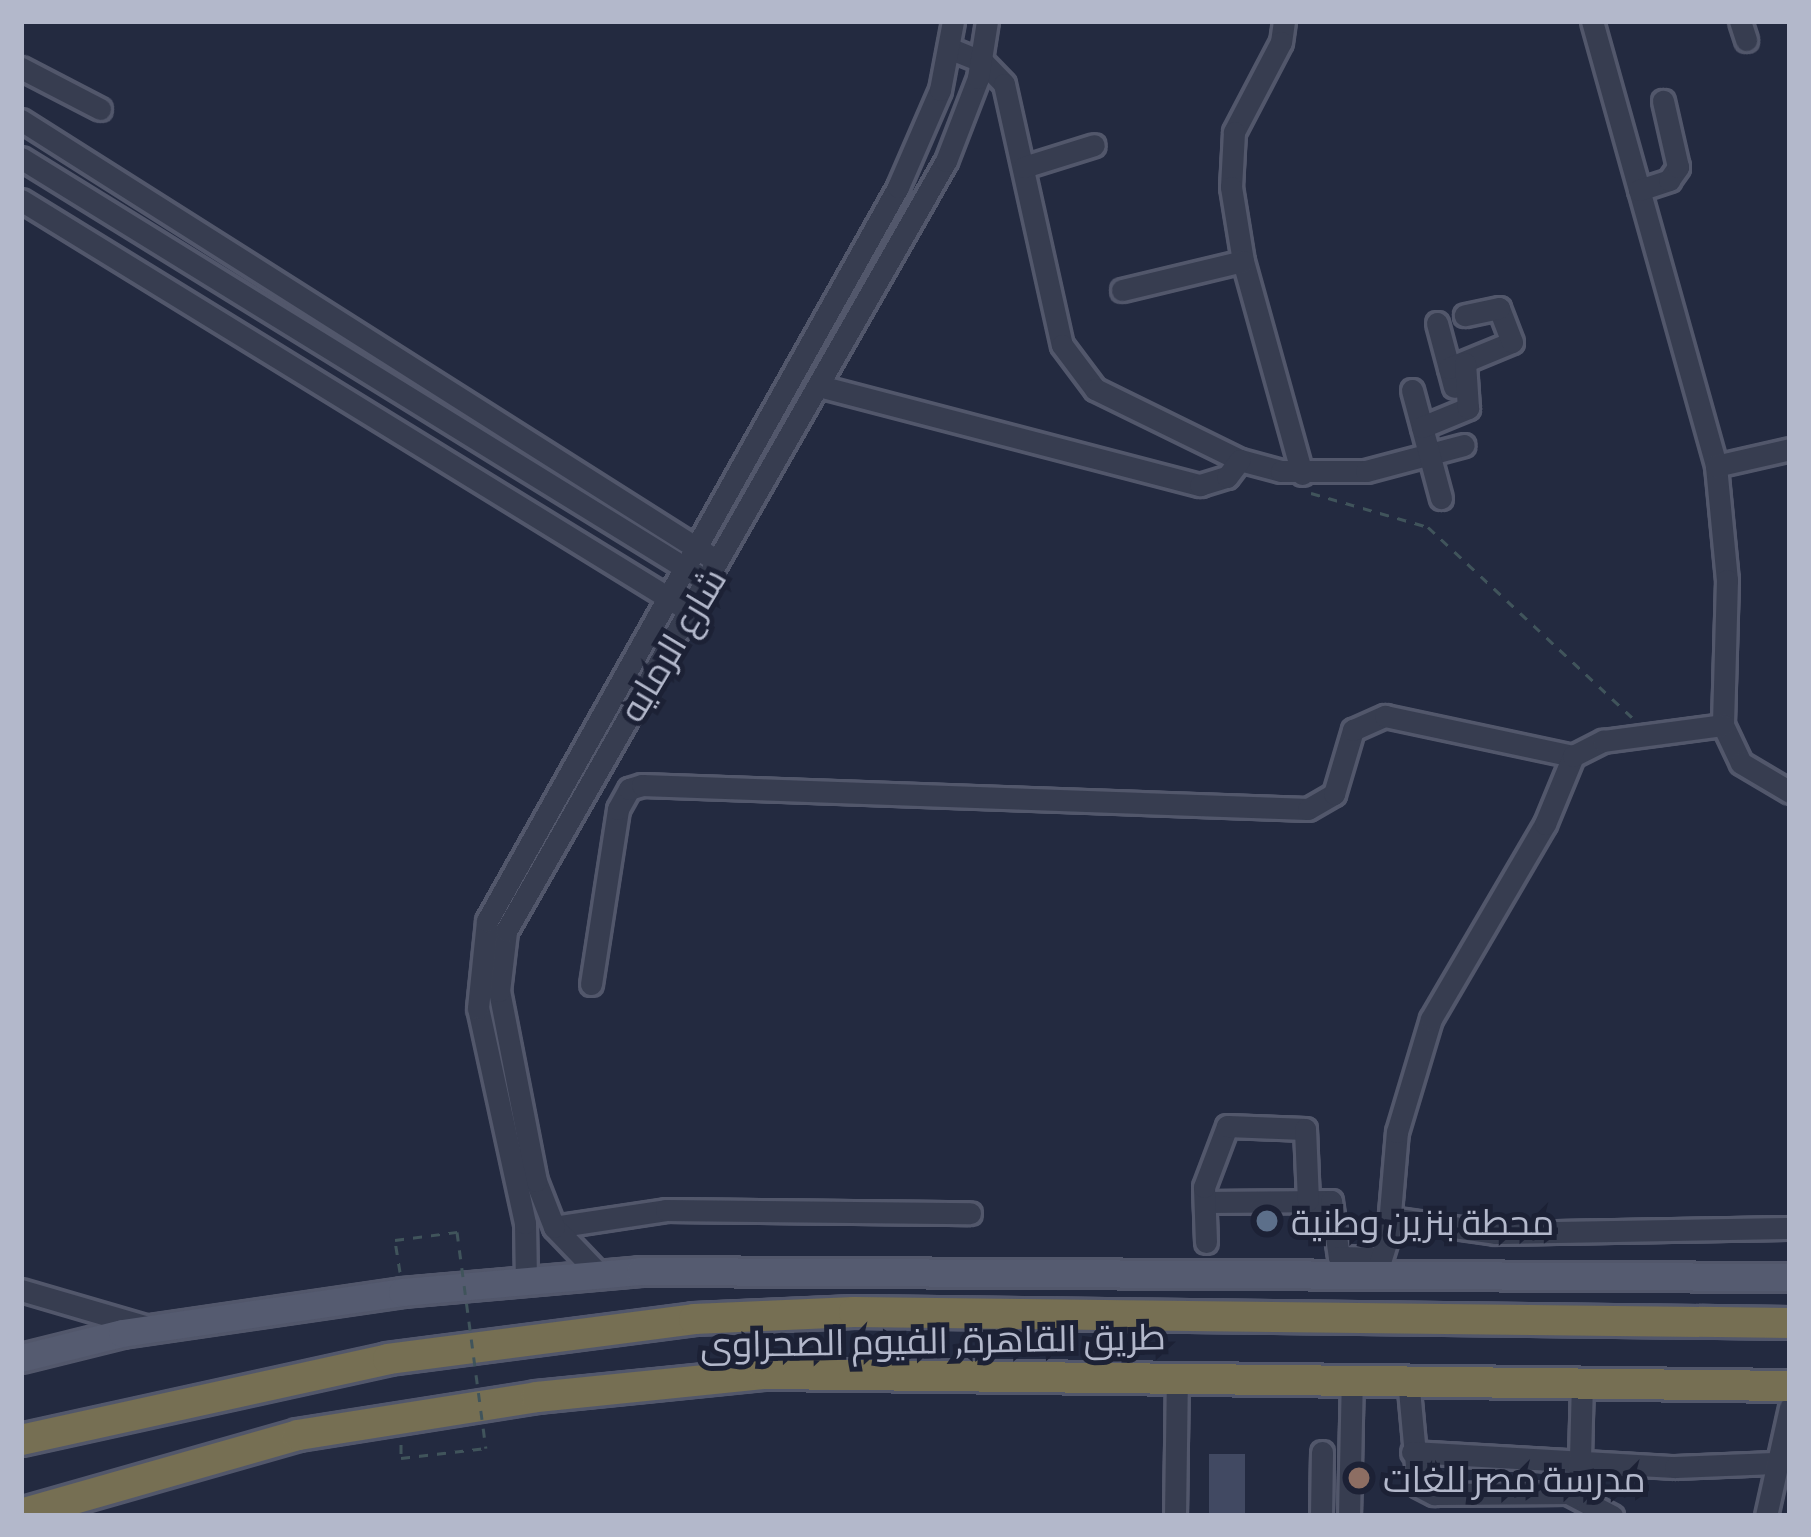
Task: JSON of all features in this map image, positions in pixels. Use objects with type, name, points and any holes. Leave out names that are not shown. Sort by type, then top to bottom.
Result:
[{"type":"highway","name":"طريق القاهرة, الفيوم الصحراوى","points":[[21,1440],[424,1352],[694,1319],[874,1312],[1790,1323]]},
{"type":"highway","name":"طريق القاهرة, الفيوم الصحراوى","points":[[21,1514],[233,1448],[537,1396],[785,1374],[1177,1375],[1790,1386]]},
{"type":"main road","points":[[21,1358],[157,1328],[402,1292],[600,1275],[1377,1266],[1790,1277]]},
{"type":"street","name":"شارع الرمايه","points":[[526,1280],[521,1200],[478,1008],[482,942],[504,880],[694,560],[898,187],[950,49],[952,21]]},
{"type":"street","name":"شارع الرمايه","points":[[600,1275],[554,1227],[536,1181],[511,1061],[501,951],[521,894],[823,387],[946,160],[983,62],[987,21]]},
{"type":"street","points":[[1284,21],[1232,149],[1243,261],[1302,474]]},
{"type":"street","points":[[1592,21],[1716,466],[1726,580],[1724,725],[1741,763],[1790,792]]},
{"type":"street","points":[[950,49],[983,62],[1004,84],[1058,332],[1075,370],[1108,398],[1240,460],[1302,474],[1366,471],[1464,445]]},
{"type":"street","points":[[21,68],[100,109]]},
{"type":"street","points":[[1639,190],[1670,180],[1678,167],[1663,101]]},
{"type":"street","points":[[21,119],[714,573]]},
{"type":"street","points":[[57,142],[30,163],[21,198],[691,612]]},
{"type":"street","points":[[1024,167],[1094,145]]},
{"type":"street","points":[[30,163],[694,560]]},
{"type":"street","points":[[1122,290],[1243,261]]},
{"type":"street","points":[[1456,373],[1506,350],[1513,338],[1499,308],[1465,315]]},
{"type":"street","points":[[1422,427],[1468,408],[1437,323]]},
{"type":"street","points":[[823,387],[1200,485],[1226,477],[1240,460]]},
{"type":"street","points":[[1412,390],[1441,499]]},
{"type":"street","points":[[1716,466],[1790,449]]},
{"type":"street","points":[[591,984],[618,809],[629,789],[642,785],[1308,809],[1334,794],[1353,730],[1385,716],[1573,756],[1645,736],[1724,725]]},
{"type":"street","points":[[1204,1202],[1308,1200],[1337,1207],[1339,1257],[1377,1266],[1390,1218],[1397,1132],[1431,1019],[1545,824],[1573,756]]},
{"type":"street","points":[[1206,1243],[1204,1202],[1219,1134],[1238,1124],[1305,1130],[1308,1200]]},
{"type":"street","points":[[554,1227],[666,1210],[970,1213]]},
{"type":"street","points":[[1390,1218],[1495,1233],[1790,1228]]},
{"type":"street","points":[[21,1290],[157,1328]]},
{"type":"street","points":[[1175,1516],[1177,1375]]},
{"type":"street","points":[[1349,1516],[1352,1378]]},
{"type":"street","points":[[1408,1379],[1414,1479],[1434,1494],[1579,1496],[1612,1516]]},
{"type":"street","points":[[1579,1496],[1582,1383]]},
{"type":"street","points":[[1766,1516],[1774,1463],[1790,1408]]},
{"type":"street","points":[[1412,1452],[1676,1467],[1774,1463]]},
{"type":"street","points":[[1321,1516],[1322,1453]]},
{"type":"path","points":[[1302,474],[1312,494],[1428,527],[1626,706],[1645,736]]},
{"type":"path","points":[[402,1292],[395,1240],[457,1232],[486,1448],[419,1456]]},
{"type":"building","points":[[1209,1454],[1245,1454],[1245,1516],[1209,1516]]},
{"type":"place","name":"محطة بنزين وطنية","points":[[1267,1221]]},
{"type":"place","name":"مدرسة مصر للغات","points":[[1359,1478]]}]
